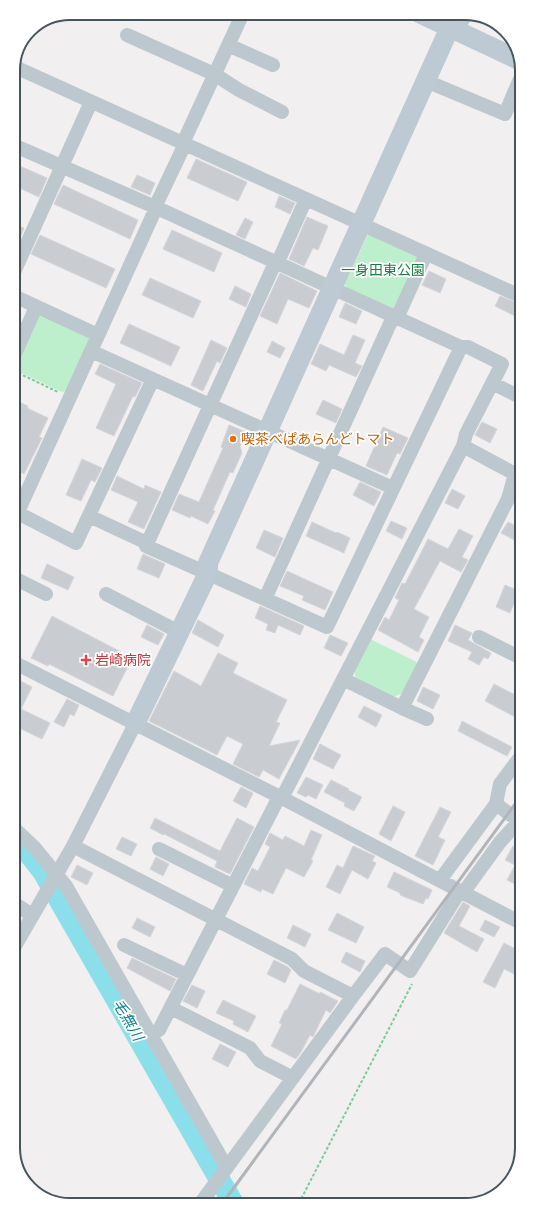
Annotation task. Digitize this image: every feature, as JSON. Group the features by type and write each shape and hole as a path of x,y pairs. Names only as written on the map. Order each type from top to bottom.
{"street":[{"path":"20,506 184,144 214,74 228,46 236,20"},
{"path":"444,20 458,24 513,56"},
{"path":"20,938 73,846 135,724 208,573 208,563 426,81 458,24"},
{"path":"127,35 214,74 239,90 282,112"},
{"path":"228,46 273,65"},
{"path":"20,69 515,294"},
{"path":"426,81 505,114 515,90"},
{"path":"20,259 91,102"},
{"path":"20,148 395,318 460,347 468,347 502,364 466,434 463,446 343,679 233,886 160,1030"},
{"path":"147,543 306,199"},
{"path":"265,599 329,459 426,254"},
{"path":"20,299 98,335"},
{"path":"20,343 36,307"},
{"path":"89,516 147,543 146,546 327,627 460,347"},
{"path":"91,351 393,488"},
{"path":"20,515 76,542 153,379"},
{"path":"492,383 515,394"},
{"path":"402,708 508,499 515,474 463,446"},
{"path":"20,581 46,594"},
{"path":"106,594 179,632"},
{"path":"479,637 515,655"},
{"path":"20,666 280,797 515,920"},
{"path":"343,679 427,719"},
{"path":"440,880 496,804 500,784 515,764"},
{"path":"496,804 515,817"},
{"path":"204,1198 385,954 410,971 462,892 500,842 515,826"},
{"path":"20,834 34,847 66,886 227,1168"},
{"path":"73,846 292,960 304,971 353,996"},
{"path":"160,849 233,886"},
{"path":"20,907 32,915"},
{"path":"124,945 187,975"},
{"path":"171,1008 250,1048 260,1061 293,1078"}],"path":[{"path":"20,374 70,397"},
{"path":"302,1198 415,977 410,971"}],"green space":[{"name":"一身田東公園","path":"368,234 418,254 398,309 392,310 348,289 345,284"},
{"path":"40,314 88,336 90,341 67,391 62,392 20,372 20,352"},
{"path":"370,639 419,663 403,693 393,697 356,680 354,669"}],"building":[{"path":"196,159 247,182 238,201 187,178"},
{"path":"20,166 47,178 39,197 20,188"},
{"path":"137,175 155,183 150,195 131,187"},
{"path":"63,185 138,220 130,239 54,204"},
{"path":"279,196 295,203 290,214 275,207"},
{"path":"307,217 328,226 318,250 313,248 304,266 289,259"},
{"path":"245,218 253,222 245,239 236,235"},
{"path":"20,226 24,228 20,238"},
{"path":"172,230 222,253 214,272 163,249"},
{"path":"40,235 115,269 106,288 31,254"},
{"path":"429,271 446,279 440,293 422,285"},
{"path":"280,273 317,291 309,308 288,299 277,324 260,316"},
{"path":"150,278 201,301 193,318 142,295"},
{"path":"235,286 251,294 246,307 229,299"},
{"path":"500,296 515,302 515,316 495,306"},
{"path":"345,303 362,311 356,324 339,317"},
{"path":"129,324 180,347 171,366 120,343"},
{"path":"353,335 365,340 355,363 362,366 356,377 329,365 326,371 311,364 320,344 344,355"},
{"path":"211,340 227,348 220,363 217,361 203,391 191,385"},
{"path":"272,341 285,348 280,358 267,352"},
{"path":"100,364 142,383 135,397 133,396 114,436 96,428 116,384 95,374"},
{"path":"323,400 342,409 336,423 316,414"},
{"path":"20,403 28,406 27,408 48,418 39,437 42,438 24,474 20,472"},
{"path":"482,422 497,429 490,443 475,435"},
{"path":"229,425 246,432 240,446 242,453 233,473 230,472 213,510 215,511 208,524 191,516 190,518 172,510 179,494 199,502 223,448 221,447"},
{"path":"383,427 408,438 400,454 397,453 387,475 366,466"},
{"path":"82,459 102,468 95,482 91,480 81,501 66,495"},
{"path":"117,476 144,489 145,485 161,492 144,529 128,522 138,502 111,490"},
{"path":"360,482 381,492 374,506 353,495"},
{"path":"452,489 465,496 458,509 445,503"},
{"path":"391,521 407,528 402,539 386,531"},
{"path":"312,522 350,538 344,553 306,536"},
{"path":"508,522 515,526 515,540 501,533"},
{"path":"459,529 473,536 462,557 468,560 461,572 440,561 435,570 414,609 429,617 419,637 424,640 418,652 378,630 385,617 389,620 399,600 395,598 402,583 405,584 428,539 448,549"},
{"path":"264,530 283,538 275,557 256,548"},
{"path":"143,554 165,564 159,578 137,569"},
{"path":"47,564 74,577 68,590 41,578"},
{"path":"287,571 333,592 325,610 302,600 304,596 280,586"},
{"path":"505,585 515,589 515,601 510,613 496,607"},
{"path":"260,606 304,626 300,635 278,625 275,633 266,630 268,624 255,618"},
{"path":"52,616 121,652 118,658 129,664 113,696 49,664 48,666 31,658"},
{"path":"198,620 224,635 218,647 192,633"},
{"path":"147,625 164,634 158,645 141,637"},
{"path":"455,625 472,633 468,640 491,653 488,659 484,657 479,665 468,659 472,652 448,641"},
{"path":"330,635 348,643 341,656 324,648"},
{"path":"218,653 238,663 233,673 287,700 276,722 280,723 269,746 300,740 279,779 263,770 259,777 233,764 243,744 227,736 217,755 149,721 174,671 201,686"},
{"path":"20,681 32,687 21,709 50,723 42,739 20,728"},
{"path":"494,684 515,695 515,717 485,701"},
{"path":"423,687 440,695 433,709 417,701"},
{"path":"67,699 79,705 74,716 70,714 64,727 54,722"},
{"path":"364,706 382,715 376,727 358,717"},
{"path":"462,721 512,747 507,756 458,731"},
{"path":"320,744 341,755 333,769 313,759"},
{"path":"306,777 323,785 316,799 308,795 306,797 297,793"},
{"path":"331,780 362,797 354,811 344,806 345,803 324,792"},
{"path":"241,787 253,793 246,808 233,801"},
{"path":"393,806 405,812 391,841 379,834"},
{"path":"440,807 451,812 438,837 445,840 433,865 415,856"},
{"path":"155,818 220,851 237,818 254,827 230,874 215,867 217,861 150,828"},
{"path":"311,830 322,835 311,860 313,861 304,877 286,868 273,894 262,889 261,892 244,884 252,868 258,871 270,847 265,844 270,833 283,840 285,836 304,846"},
{"path":"122,837 137,844 131,856 116,849"},
{"path":"353,846 375,856 372,861 376,863 368,879 352,870 340,894 326,887 337,865 343,868"},
{"path":"513,846 515,847 515,865 505,860"},
{"path":"156,857 169,864 163,876 150,869"},
{"path":"77,865 93,873 87,885 71,877"},
{"path":"515,865 515,884 507,880"},
{"path":"394,872 432,890 428,899 426,898 423,904 400,895 400,893 387,887"},
{"path":"463,902 470,906 459,926 484,939 477,952 444,933"},
{"path":"337,913 364,927 356,943 328,930"},
{"path":"137,918 155,927 150,937 132,928"},
{"path":"485,920 500,927 494,937 480,930"},
{"path":"293,925 311,934 305,947 287,938"},
{"path":"504,943 515,949 515,974 504,969 495,988 483,982"},
{"path":"346,952 365,961 360,972 341,962"},
{"path":"132,958 176,979 170,991 127,968"},
{"path":"274,960 291,970 285,983 267,974"},
{"path":"300,984 338,1001 330,1013 326,1010 313,1037 310,1035 296,1059 271,1046 282,1024 279,1023 285,1010 287,1010"},
{"path":"192,985 205,991 197,1008 183,1001"},
{"path":"223,1000 256,1016 248,1032 233,1024 234,1021 216,1013"},
{"path":"220,1044 236,1052 228,1067 212,1059"}],"waterway":[{"name":"毛無川","path":"20,846 43,872 230,1198"}],"railway":[{"path":"226,1198 515,804"}],"place":[{"name":"喫茶べぱあらんどトマト","path":"233,439"},
{"name":"岩崎病院","path":"86,660"}]}
